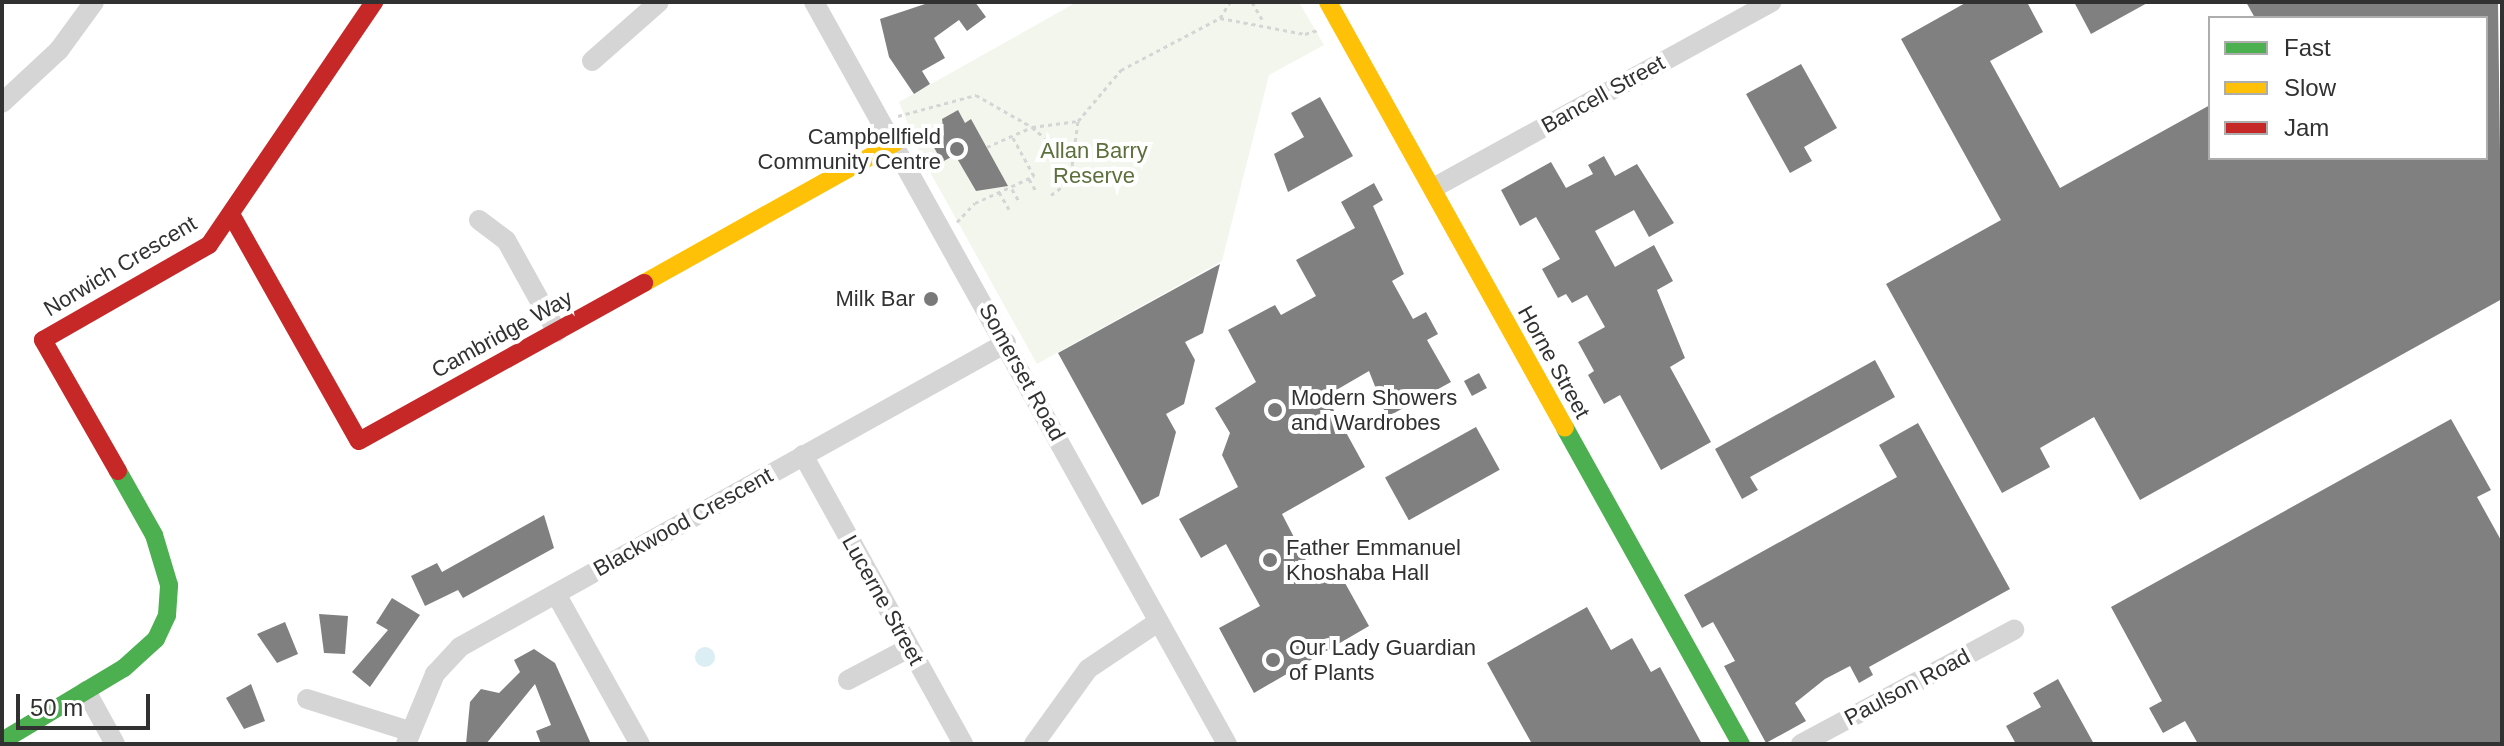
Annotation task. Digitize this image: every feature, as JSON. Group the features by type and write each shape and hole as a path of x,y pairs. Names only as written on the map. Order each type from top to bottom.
{"street":[{"path":"2,103 41,71 94,2"},
{"name":"Norwich Crescent","path":"86,691 156,639 169,585 154,535 43,340 209,245 232,216 374,2"},
{"path":"592,61 659,2"},
{"name":"Horne Street","path":"1328,2 1435,187 1741,744"},
{"name":"Bancell Street","path":"1435,187 1771,2"},
{"name":"Somerset Road","path":"823,5 895,143 1227,744"},
{"name":"Cambridge Way","path":"232,216 359,441 895,143"},
{"path":"479,220 506,240 557,332"},
{"name":"Blackwood Crescent","path":"406,737 435,674 460,647 1006,343"},
{"name":"Lucerne Street","path":"803,455 963,744"},
{"path":"556,594 640,744"},
{"path":"1034,744 1088,669 1158,622"},
{"name":"Paulson Road","path":"1801,744 2014,630"},
{"path":"848,680 909,648"},
{"path":"2,741 86,691 115,744"},
{"path":"307,699 406,737"}],"path":[{"path":"1051,195 1070,181 1078,121 1121,70 1220,18 1230,2"},
{"path":"1252,2 1263,21"},
{"path":"1220,18 1263,21 1305,34 1340,22"},
{"path":"883,121 976,95 1032,127 1074,163"},
{"path":"987,147 1032,127 1078,121"},
{"path":"1012,136 1037,193"},
{"path":"944,230 999,192 1012,189 1029,179"},
{"path":"1012,189 1020,203"},
{"path":"999,192 1009,209"}],"green space":[{"name":"Allan Barry Reserve","path":"1077,2 1299,2 1324,45 1269,75 1222,261 1037,364 921,156 899,102"}],"shaded area":[{"path":"705,647 712,650 715,657 712,664 705,667 698,664 695,657 698,650"}],"building":[{"path":"931,2 975,2 986,17 967,31 959,20 934,38 945,58 922,71 930,84 914,94 889,57 880,19"},
{"path":"1967,2 2027,2 2043,32 1990,61 2060,188 2208,106 2208,160 2488,160 2488,16 2254,16 2246,2 2498,2 2502,299 2140,500 2094,417 2040,448 2050,467 2002,493 1886,284 2001,220 1901,39"},
{"path":"2074,2 2149,2 2091,34"},
{"path":"1801,64 1837,128 1804,147 1812,161 1790,173 1746,94"},
{"path":"1320,97 1353,156 1288,192 1274,154 1304,137 1291,113"},
{"name":"Campbellfield Community Centre","path":"958,110 965,123 971,119 1008,186 976,191 955,155 942,162 931,142 944,135 942,119"},
{"path":"1604,156 1615,176 1637,164 1674,223 1649,237 1634,210 1595,231 1615,267 1654,245 1673,281 1657,290 1685,358 1670,367 1711,442 1661,470 1620,395 1604,404 1588,375 1594,371 1578,342 1605,327 1587,295 1572,303 1566,294 1558,298 1542,269 1560,259 1536,217 1520,226 1501,190 1551,162 1566,188 1593,174 1588,165"},
{"path":"1374,183 1383,200 1373,206 1404,274 1392,281 1413,319 1426,312 1438,334 1427,340 1451,382 1387,417 1369,371 1326,396 1365,467 1282,514 1314,576 1335,565 1369,626 1254,693 1219,628 1260,606 1226,544 1201,558 1179,519 1238,487 1222,455 1230,433 1215,408 1256,382 1228,330 1275,305 1281,315 1316,296 1296,260 1355,228 1341,202"},
{"path":"1220,264 1203,333 1185,342 1195,360 1184,404 1166,414 1176,432 1159,496 1142,505 1058,353"},
{"path":"1875,360 1895,397 1750,477 1758,490 1742,499 1715,449"},
{"path":"1479,373 1487,388 1472,396 1464,381"},
{"path":"2451,419 2491,490 2477,497 2502,542 2502,744 2198,744 2185,721 2163,733 2149,708 2162,701 2111,607"},
{"path":"1918,423 2010,589 1869,667 1873,675 1859,683 1850,666 1825,679 1795,703 1806,721 1766,743 1724,666 1735,661 1713,622 1702,628 1684,595 1897,477 1879,445"},
{"path":"1476,427 1500,470 1409,520 1385,477"},
{"path":"544,515 554,548 463,598 458,590 425,606 411,576 437,563 442,572"},
{"path":"392,598 420,615 370,687 352,672 388,630 376,623"},
{"path":"1587,607 1611,650 1632,638 1651,672 1660,667 1702,744 1532,744 1487,663"},
{"path":"319,614 348,616 345,654 324,653"},
{"path":"285,622 298,654 277,663 257,634"},
{"path":"534,649 555,663 591,744 541,744 536,731 551,725 535,684 486,744 466,744 470,702 481,689 499,693 520,672 514,660"},
{"path":"2058,679 2094,744 2016,744 2006,726 2041,707 2033,693"},
{"path":"251,684 265,721 244,729 226,698"}],"traffic: fast":[{"path":"1565,428 1741,744"},
{"path":"2,741 124,668 156,639 167,615 169,585 154,535 118,471"}],"traffic: slow":[{"path":"1328,2 1565,428"},
{"path":"644,283 895,143"}],"traffic: jam":[{"path":"118,471 43,340 209,245 374,2"},
{"path":"232,216 359,441 644,283"}],"place":[{"name":"Campbellfield Community Centre","path":"957,149"},
{"name":"Milk Bar","path":"931,299"},
{"name":"Modern Showers and Wardrobes","path":"1275,410"},
{"name":"Father Emmanuel Khoshaba Hall","path":"1270,560"},
{"name":"Our Lady Guardian of Plants","path":"1273,660"}]}
